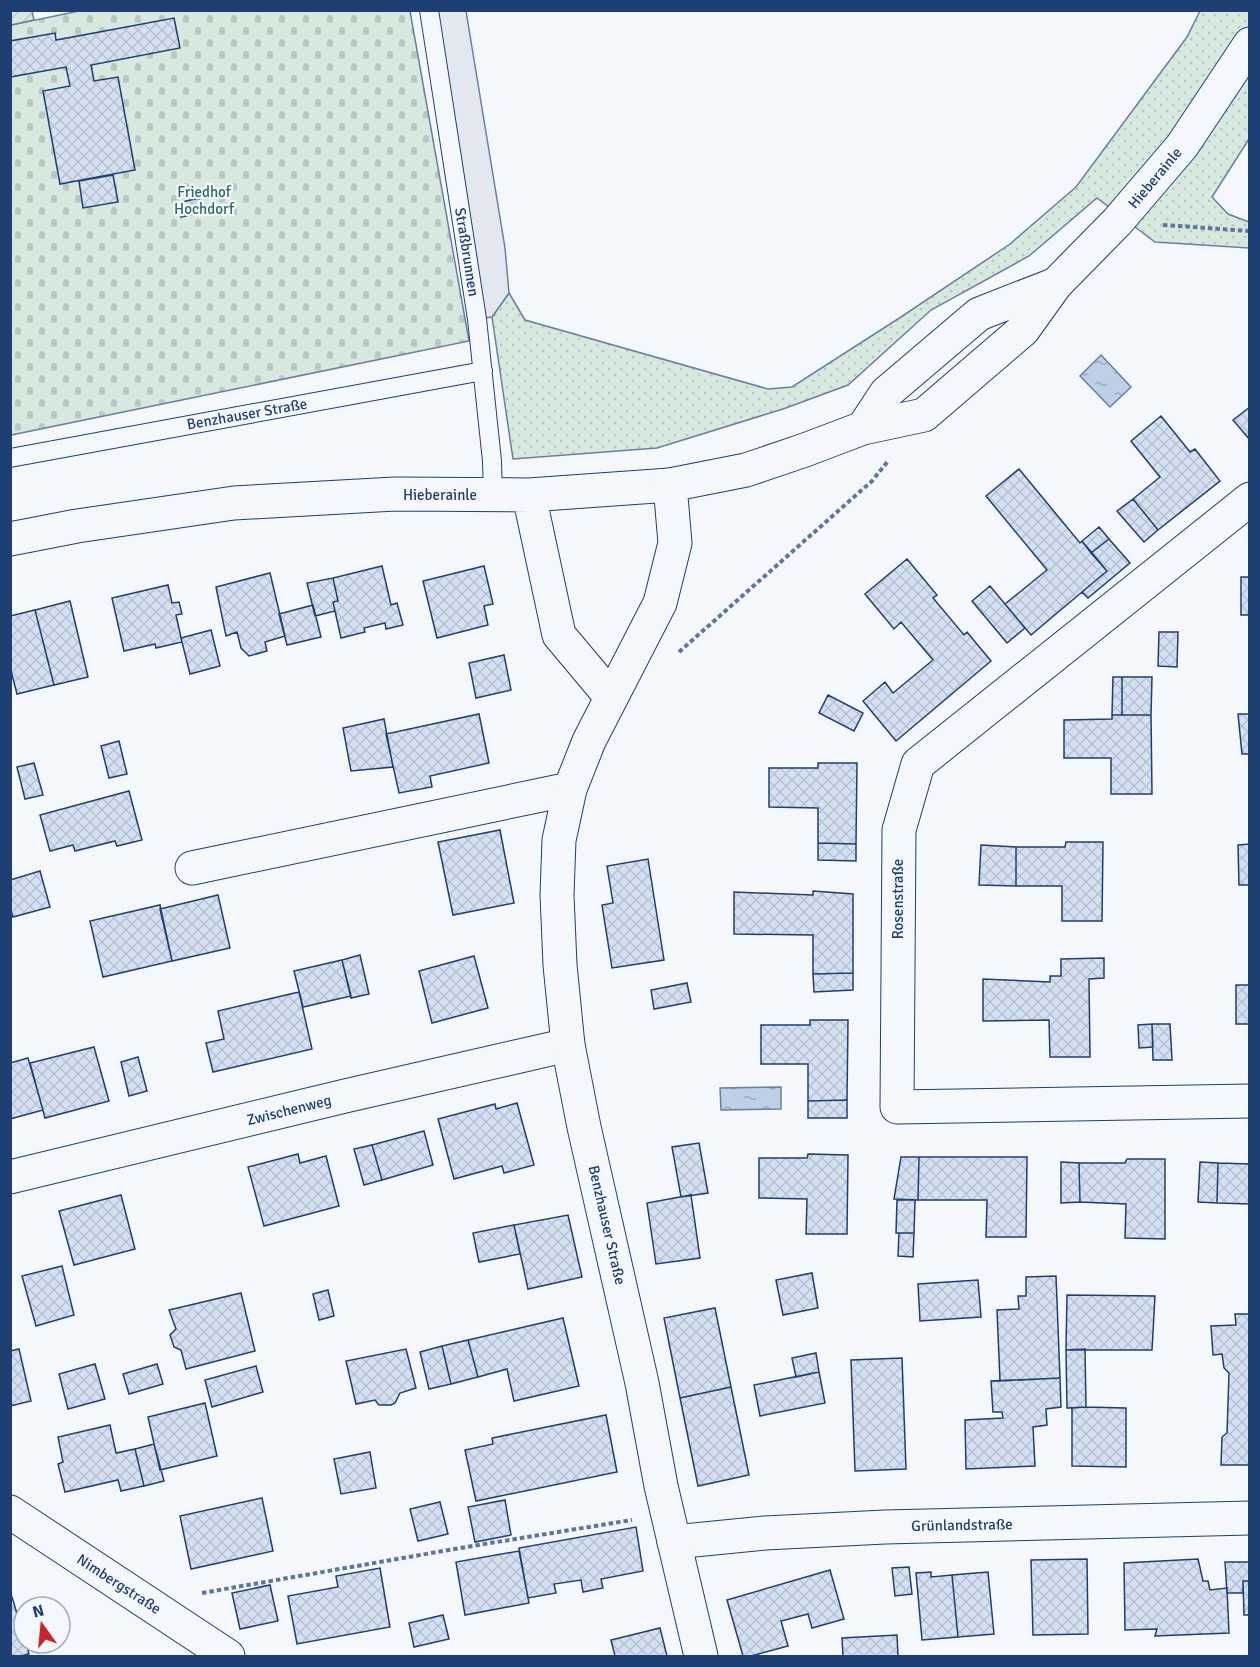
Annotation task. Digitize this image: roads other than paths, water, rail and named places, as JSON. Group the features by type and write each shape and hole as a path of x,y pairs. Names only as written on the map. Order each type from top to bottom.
{"street":[{"name":"Hieberainle","path":"10,539 77,526 234,502 395,494 529,495 670,485 746,470 863,428 924,415 1023,330 1056,284 1117,222 1182,146 1245,52"},
{"name":"Hieberainle","path":"863,428 886,393 979,314 1056,284"},
{"name":"Benzhauser Straße","path":"670,485 675,543 660,603 589,741 570,789 559,840 556,895 568,1045 584,1127 642,1383 671,1528 701,1656"},
{"path":"529,495 559,635 611,697"},
{"name":"Rosenstraße","path":"1250,500 918,764 899,830 897,1107 1250,1101"},
{"path":"192,868 570,789"},
{"name":"Zwischenweg","path":"10,1177 568,1045"},
{"name":"Nimbergstraße","path":"10,1512 228,1656"},
{"name":"Grünlandstraße","path":"671,1528 765,1533 885,1527 1250,1518"}],"lane":[{"name":"Straßbrunnen","path":"429,10 477,319 492,461 493,495"},
{"name":"Benzhauser Straße","path":"10,458 483,371"}],"water":[{"path":"1101,355 1131,387 1110,407 1080,376"},
{"path":"781,1087 781,1109 721,1110 720,1088"}],"park label":[{"name":"Friedhof Hochdorf","path":"204,200"}]}
